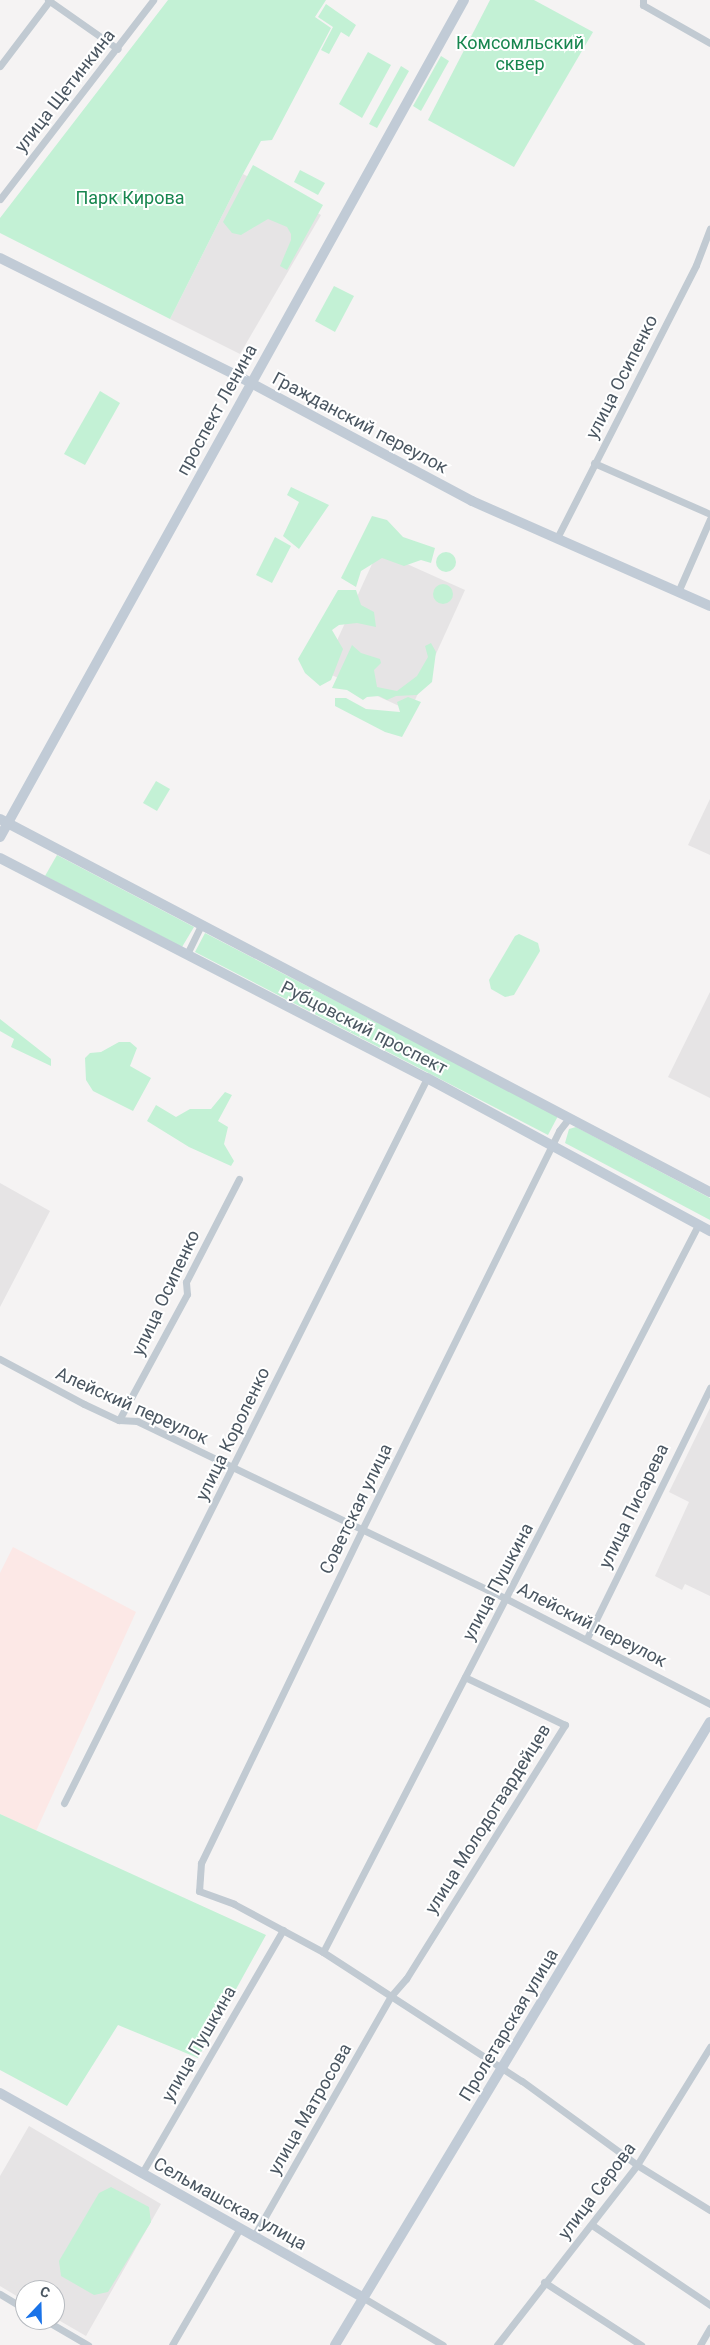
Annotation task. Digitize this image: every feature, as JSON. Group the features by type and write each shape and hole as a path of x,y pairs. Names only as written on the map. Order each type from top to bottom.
{"street":[{"path":"0,66 49,0 118,49"},
{"name":"улица Щетинкина","path":"0,199 118,49 153,0"},
{"name":"проспект Ленина","path":"0,837 4,821 464,0"},
{"path":"643,3 710,44"},
{"name":"улица Осипенко","path":"557,538 594,463 642,375 696,265 710,229"},
{"name":"Гражданский переулок","path":"0,258 251,383 423,476 710,606"},
{"path":"594,463 710,514"},
{"path":"678,592 710,519"},
{"name":"Рубцовский проспект","path":"4,821 710,1192"},
{"name":"Рубцовский проспект","path":"0,858 428,1078 710,1231"},
{"path":"186,954 201,925"},
{"name":"улица Короленко","path":"64,1804 428,1078"},
{"name":"Советская улица","path":"282,1930 234,1904 199,1891 201,1863 362,1530 552,1145 569,1118"},
{"name":"улица Осипенко","path":"119,1420 187,1294 186,1282 239,1179"},
{"name":"улица Пушкина","path":"323,1952 465,1677 508,1598 698,1225"},
{"name":"Алейский переулок","path":"0,1359 119,1420 137,1421 233,1469 508,1598 710,1704"},
{"name":"улица Писарева","path":"587,1638 710,1388"},
{"name":"улица Молодогвардейцев","path":"391,1996 406,1979 565,1725 465,1677"},
{"name":"Пролетарская улица","path":"335,2345 362,2297 710,1722"},
{"path":"282,1930 323,1952 502,2068 637,2165 710,2210"},
{"name":"улица Пушкина","path":"142,2174 282,1930"},
{"name":"улица Матросова","path":"254,2236 391,1996"},
{"name":"улица Серова","path":"496,2345 544,2282 592,2225 637,2165 710,2047"},
{"name":"Сельмашская улица","path":"0,2093 362,2297 443,2345"},
{"path":"592,2225 710,2305"},
{"path":"172,2345 240,2228"},
{"path":"544,2282 641,2345"},
{"path":"0,2294 15,2303"},
{"path":"700,2345 710,2328"},
{"path":"62,2330 88,2345"}],"shaded area":[{"path":"243,174 321,215 240,354 170,319"},
{"path":"378,551 465,590 410,711 323,671"},
{"path":"710,799 710,855 688,845"},
{"path":"710,992 710,1098 668,1077"},
{"path":"0,1183 50,1211 0,1307"},
{"path":"710,1408 710,1596 685,1584 682,1590 655,1576 689,1502 669,1492"},
{"path":"13,1547 136,1612 36,1831 0,1814 0,1573"},
{"path":"29,2126 161,2204 86,2336 65,2324 65,2280 15,2280 15,2295 0,2286 0,2176"}],"green space":[{"name":"Парк Кирова","path":"168,0 326,0 315,17 331,28 272,140 261,141 170,319 0,233 0,218"},
{"name":"Комсомльский сквер","path":"490,0 534,0 593,32 514,167 428,120"},
{"path":"326,4 356,25 349,37 341,32 329,54 321,50 333,27 318,17"},
{"path":"368,52 391,65 362,118 339,104"},
{"path":"441,56 449,61 421,111 413,106"},
{"path":"401,66 409,71 377,128 369,124"},
{"path":"253,165 323,205 287,270 280,266 291,240 291,234 287,227 268,219 241,235 232,233 223,222"},
{"path":"300,170 325,183 318,195 294,182"},
{"path":"334,286 354,296 335,332 315,321"},
{"path":"100,391 120,403 85,465 64,454"},
{"path":"291,487 329,505 299,549 283,536 299,502 287,495"},
{"path":"372,516 387,520 403,537 435,548 431,563 421,560 404,566 382,558 361,571 356,587 341,578"},
{"path":"275,537 291,546 272,583 256,575"},
{"path":"446,552 453,555 456,562 453,569 446,572 439,569 436,562 439,555"},
{"path":"439,584 447,584 453,590 453,598 447,604 439,604 433,598 433,590"},
{"path":"338,590 356,590 361,605 374,612 376,627 357,623 339,625 332,630 343,649 331,680 320,686 305,673 298,659"},
{"path":"431,643 436,652 432,682 417,695 396,696 387,700 379,696 367,697 363,700 347,690 332,688 352,645 361,653 380,659 381,663 374,670 377,687 397,691 417,676 428,657 425,646"},
{"path":"408,697 421,702 402,737 385,732 335,706 335,698 346,698 366,709 400,712 397,702"},
{"path":"156,781 170,789 157,811 143,803"},
{"path":"57,855 194,927 182,947 45,876"},
{"path":"205,933 558,1116 548,1135 195,952"},
{"path":"519,934 538,943 540,951 514,995 505,997 491,989 489,980 515,936"},
{"path":"0,1019 51,1059 51,1066 11,1047 14,1039 0,1031"},
{"path":"119,1042 130,1042 137,1048 130,1066 151,1078 133,1111 93,1091 86,1080 85,1058 90,1053 101,1052"},
{"path":"225,1092 232,1095 218,1121 228,1127 224,1144 234,1161 231,1166 189,1147 147,1121 156,1105 176,1117 190,1109 211,1109"},
{"path":"576,1127 710,1198 710,1220 565,1143 569,1129"},
{"path":"0,1814 266,1935 198,2058 118,2025 67,2106 0,2070"},
{"path":"111,2187 149,2207 151,2222 108,2292 94,2295 61,2276 59,2261 99,2193"}]}
